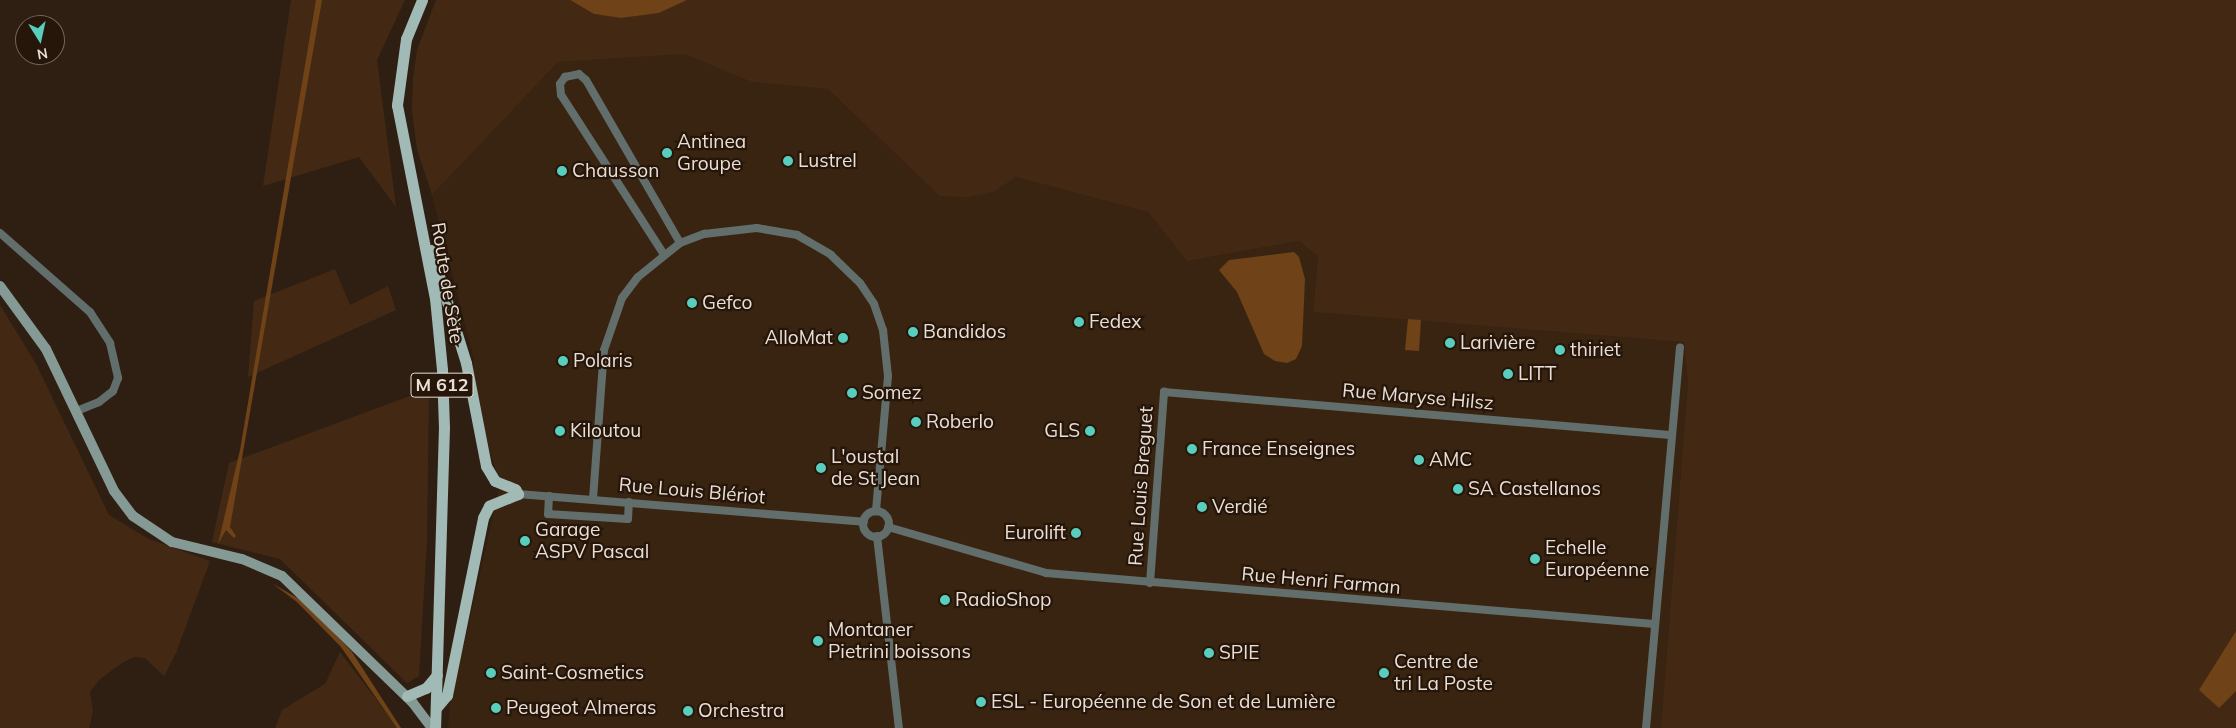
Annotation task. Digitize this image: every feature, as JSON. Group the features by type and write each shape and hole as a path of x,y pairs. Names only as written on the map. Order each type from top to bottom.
{"main road":[{"name":"Route de Sète","path":"422,0 406,39 398,105 435,298 444,418 436,708 433,728"},
{"name":"M 612","path":"426,246 434,252 466,363 486,466 495,481 515,489 518,494 489,506 483,518 447,695 436,708"},
{"path":"407,696 426,688 437,675"}],"street":[{"path":"663,253 561,95 560,84 565,77 579,74 591,87 680,243"},
{"path":"593,498 604,350 622,298 638,277 663,253 680,243 730,229 779,230 797,235 831,255 860,283 874,304 888,353 886,415 876,511"},
{"path":"0,233 90,312 110,343 118,378 113,391 99,402 77,411"},
{"path":"0,286 46,349 114,491 133,516 172,542 262,565 282,576 407,696 433,728"},
{"path":"1646,728 1670,435 1676,409 1680,348"},
{"name":"Rue Maryse Hilsz","path":"1164,392 1670,435"},
{"name":"Rue Louis Breguet","path":"1150,583 1164,392"},
{"name":"Rue Louis Blériot","path":"518,494 593,498 864,522"},
{"path":"549,496 548,514 628,519 629,502"},
{"path":"876,511 886,516 888,527 876,536 866,532 864,522 869,513 876,511"},
{"name":"Rue Henri Farman","path":"888,527 1046,573 1654,624"},
{"path":"876,536 899,728"}],"shaded area":[{"path":"291,0 405,0 377,60 396,207 359,157 263,186"},
{"path":"316,0 322,0 230,527 236,536 234,538 226,530 218,544 240,450"},
{"path":"436,0 570,0 594,14 621,18 659,13 687,0 2236,0 2236,728 1661,728 1688,382 1684,342 1313,312 1318,256 1299,241 1187,261 1148,212 1016,177 994,192 968,197 940,196 828,89 752,82 684,54 558,62 432,195 417,149 412,112 413,79 417,50"},
{"path":"570,0 687,0 659,13 621,18 594,14"},
{"path":"684,54 752,82 828,89 941,196 994,192 1016,177 1148,212 1187,261 1299,241 1318,256 1313,312 1684,342 1688,382 1661,728 448,728 450,706 500,485 471,387 474,360 432,195 558,62"},
{"path":"1294,252 1299,257 1305,279 1302,346 1296,359 1287,363 1275,361 1264,354 1237,292 1219,270 1229,260"},
{"path":"335,269 350,305 388,286 396,310 248,377 254,301"},
{"path":"0,305 36,364 109,515 149,539 210,561 176,653 164,676 145,658 134,657 122,663 99,680 90,692 93,711 89,728 0,728"},
{"path":"1408,319 1421,320 1419,351 1405,350"},
{"path":"429,389 427,540 419,676 407,683 280,559 212,542 229,463"},
{"path":"273,584 303,601 352,652 401,728 397,728 341,647 297,602"},
{"path":"2236,631 2236,691 2219,708 2199,690"},
{"path":"340,652 398,728 275,728 282,710 325,684"}],"place":[{"name":"Antinea Groupe","path":"667,153"},
{"name":"Lustrel","path":"788,161"},
{"name":"Chausson","path":"562,171"},
{"name":"Gefco","path":"692,303"},
{"name":"Fedex","path":"1079,322"},
{"name":"Bandidos","path":"913,332"},
{"name":"AlloMat","path":"843,338"},
{"name":"Larivière","path":"1450,343"},
{"name":"thiriet","path":"1560,350"},
{"name":"Polaris","path":"563,361"},
{"name":"LITT","path":"1508,374"},
{"name":"Somez","path":"852,393"},
{"name":"Roberlo","path":"916,422"},
{"name":"Kiloutou","path":"560,431"},
{"name":"GLS","path":"1090,431"},
{"name":"France Enseignes","path":"1192,449"},
{"name":"AMC","path":"1419,460"},
{"name":"L'oustal de St Jean","path":"821,468"},
{"name":"SA Castellanos","path":"1458,489"},
{"name":"Verdié","path":"1202,507"},
{"name":"Eurolift","path":"1076,533"},
{"name":"Garage ASPV Pascal","path":"525,541"},
{"name":"Echelle Européenne","path":"1535,559"},
{"name":"RadioShop","path":"945,600"},
{"name":"Montaner Pietrini boissons","path":"818,641"},
{"name":"SPIE","path":"1209,653"},
{"name":"Saint-Cosmetics","path":"491,673"},
{"name":"Centre de tri La Poste","path":"1384,673"},
{"name":"ESL - Européenne de Son et de Lumière","path":"981,702"},
{"name":"Peugeot Almeras","path":"496,708"},
{"name":"Orchestra","path":"688,711"}]}
